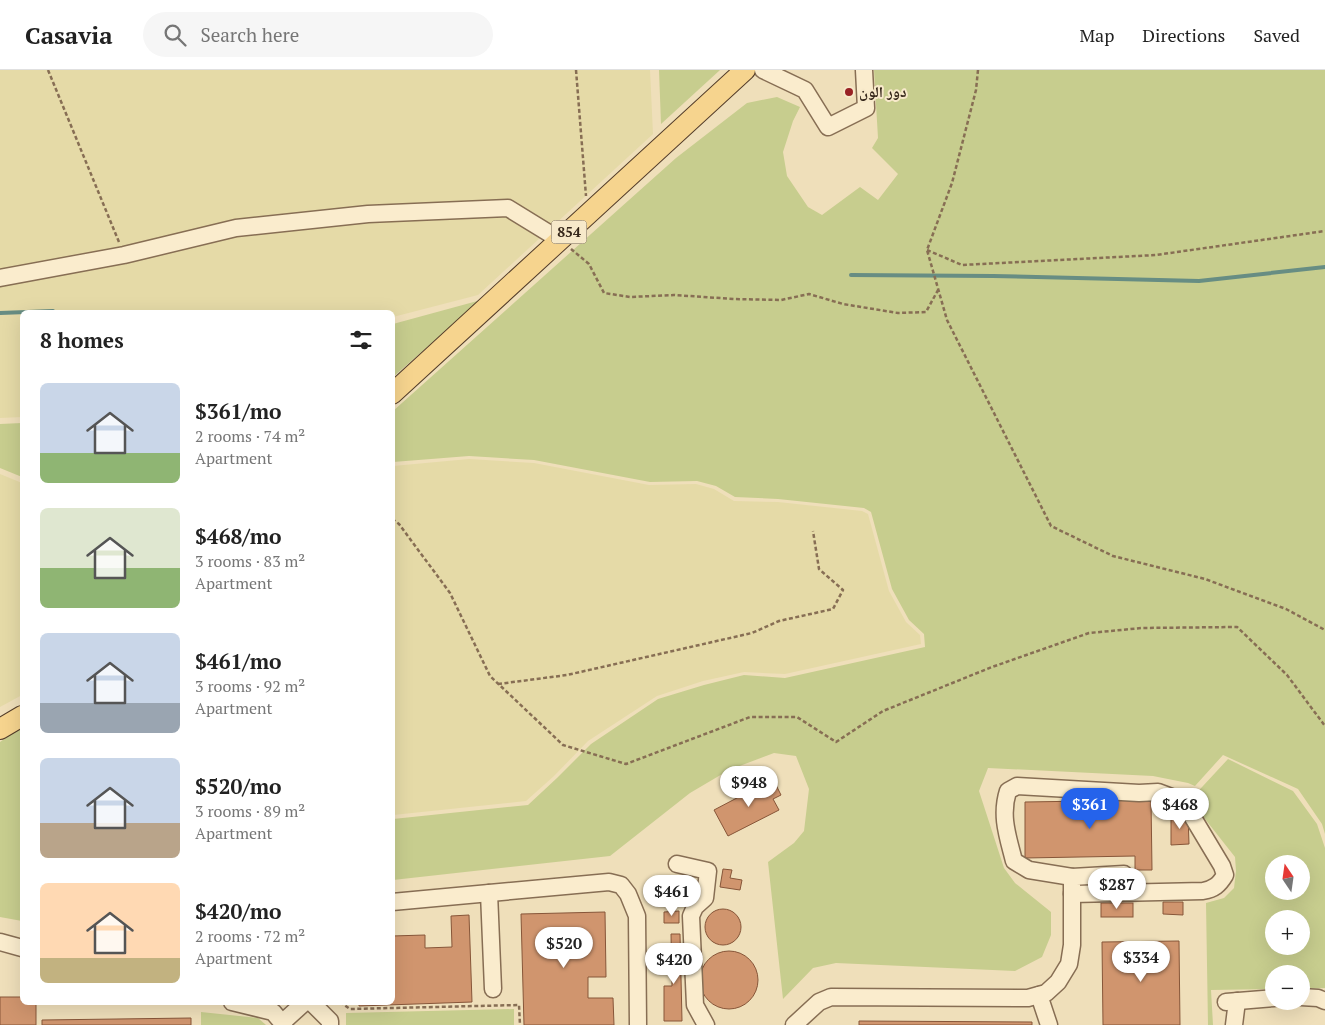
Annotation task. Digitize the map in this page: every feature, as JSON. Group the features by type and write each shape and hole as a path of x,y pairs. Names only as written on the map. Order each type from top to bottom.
{"main road":[{"name":"854","path":"395,391 745,70"},
{"path":"0,729 20,717"}],"street":[{"path":"763,70 805,90 828,127 866,108 864,70"},
{"path":"0,278 124,255 236,228 368,214 508,208 560,240"},
{"path":"1072,894 1203,892 1220,884 1225,875 1222,866 1186,806 1174,798 1158,792 1139,793 1017,786 1008,791 1004,804 1004,813 1014,861 1029,870 1072,877 1124,874"},
{"path":"677,864 708,871 705,898 696,907 691,916 695,1005 706,1025"},
{"path":"799,1024 819,1002 831,997 1028,998 1046,993 1058,982 1069,964 1072,945 1072,877"},
{"path":"395,902 609,882 621,885 628,894 637,916 638,1025"},
{"path":"489,893 493,989"},
{"path":"0,942 20,947"},
{"path":"1039,995 1048,1025"},
{"path":"1310,998 1325,1001"},
{"path":"1234,1025 1232,1001 1265,999"},
{"path":"244,1005 273,1012 284,1023 302,1005"},
{"path":"314,1005 330,1021 330,1025"}],"path":[{"path":"48,70 124,255"},
{"path":"576,70 587,215"},
{"path":"978,70 976,90 952,184 927,250 947,320 1052,526 1113,556 1205,579 1286,610 1325,630"},
{"path":"927,250 962,265 1156,255 1325,231"},
{"path":"560,240 589,264 604,292 630,297 674,295 780,300 809,294 842,304 898,313 926,312 938,290"},
{"path":"395,521 450,593 490,676 563,744 626,764 750,716 797,717 836,742 883,711 992,667 1089,633 1142,628 1238,627 1287,675 1325,726"},
{"path":"498,684 567,675 752,633 779,621 833,609 843,590 819,569 813,531"},
{"path":"344,1005 350,1009 520,1005 520,1025"}],"shaded area":[{"path":"0,70 650,70 653,134 478,295 395,316 395,310 20,310 20,417 0,418"},
{"path":"469,459 534,463 649,485 696,484 714,489 734,501 778,502 862,511 868,514 889,591 906,622 920,635 921,644 785,674 744,672 703,681 657,696 588,741 554,776 526,801 395,815 395,466"},
{"path":"0,474 20,482 20,696 0,707"}],"green space":[{"path":"659,70 720,70 661,124"},
{"path":"874,70 1325,70 1325,834 1322,824 1298,789 1223,755 1195,786 1153,776 988,768 979,791 1004,868 1015,883 1051,912 1051,935 1042,957 1015,971 836,963 813,968 783,999 768,862 794,843 804,831 809,789 796,756 774,753 729,770 690,793 610,856 395,880 395,819 528,805 591,744 658,699 744,675 785,678 925,647 924,634 909,620 892,589 871,512 864,508 778,499 735,497 716,486 697,481 650,482 534,460 469,456 395,462 395,409 676,158 747,103 777,97 800,107 793,121 783,152 787,176 808,207 822,215 860,187 878,200 898,174 872,148 878,138"},
{"path":"481,300 395,375 395,323"},
{"path":"20,423 20,476 0,468 0,424"},
{"path":"20,728 20,921 0,917 0,742"},
{"path":"1228,759 1293,791 1317,824 1325,848 1325,988 1310,989 1310,965 1265,965 1265,989 1211,990 1213,1025 1208,1025 1206,903 1224,898 1234,888 1235,857 1190,800"},
{"path":"514,1009 514,1025 346,1025 346,1013"},
{"path":"201,1012 258,1018 266,1025 201,1025"}],"building":[{"path":"773,779 781,795 773,799 779,810 728,836 714,810"},
{"path":"1151,800 1152,870 1135,870 1135,856 1025,858 1025,802"},
{"path":"1171,815 1188,815 1189,844 1171,845"},
{"path":"723,869 732,870 730,878 742,880 740,890 720,887"},
{"path":"1163,902 1183,902 1183,915 1163,914"},
{"path":"1101,903 1133,903 1133,917 1101,917"},
{"path":"723,909 735,915 741,927 735,939 723,945 711,939 705,927 711,915"},
{"path":"679,911 679,923 664,923 664,912"},
{"path":"605,912 606,977 588,977 588,998 613,998 614,1025 524,1025 521,914"},
{"path":"469,915 472,1002 395,1005 395,936 425,935 425,948 452,947 451,916"},
{"path":"671,934 680,934 682,1021 664,1021 664,986 672,986"},
{"path":"1179,941 1180,1025 1103,1025 1102,942"},
{"path":"729,951 745,956 753,964 758,980 753,996 745,1004 729,1009 713,1004 705,996 700,980 705,964 713,956"},
{"path":"0,997 20,997 20,1005 36,1005 36,1025 0,1025"},
{"path":"191,1018 191,1025 42,1025 42,1020"},
{"path":"859,1021 1032,1022 1032,1025 859,1025"}],"waterway":[{"path":"851,275 1199,281 1325,267"},
{"path":"0,313 20,312"}],"place":[{"name":"دور الون","path":"849,92"}]}
